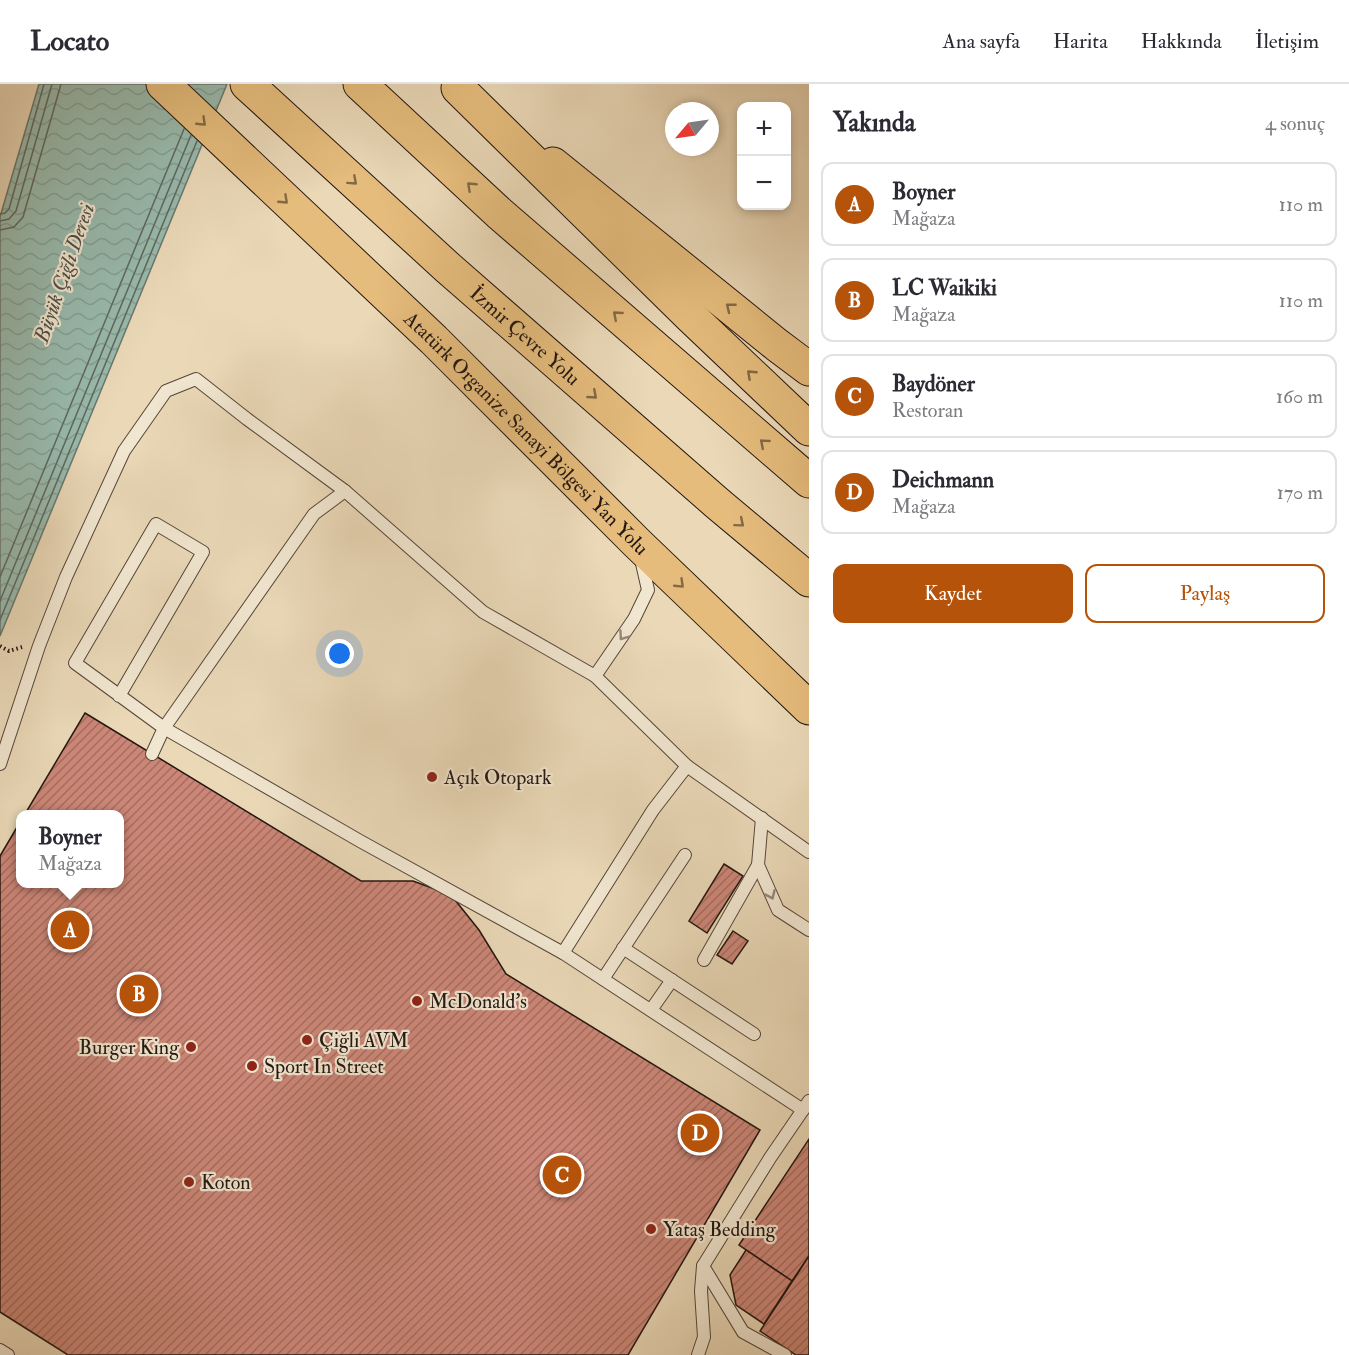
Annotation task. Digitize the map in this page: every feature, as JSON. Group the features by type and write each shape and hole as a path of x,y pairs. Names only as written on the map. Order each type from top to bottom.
{"main road":[{"name":"Atatürk Organize Sanayi Bölgesi Yan Yolu","path":"163,84 434,340 637,543 809,708"},
{"path":"360,84 499,213 809,481"},
{"path":"456,86 809,369"},
{"path":"456,86 690,316 809,429"},
{"name":"İzmir Çevre Yolu","path":"255,92 456,275 717,503 809,580"}],"lane":[{"path":"0,764 39,646 66,576 124,451 166,391 196,379 345,490 483,612 595,676 687,766 809,852"},
{"path":"152,754 164,728 314,514 345,490"},
{"path":"119,696 203,552 156,524 75,663 119,696 164,728 360,841 563,953 806,1105 703,1266 701,1291 704,1336 698,1355"},
{"path":"595,676 634,619 648,590 637,543"},
{"path":"563,953 653,810 687,766"},
{"path":"704,960 758,865 762,818"},
{"path":"603,979 685,855"},
{"path":"758,865 778,910 809,930"},
{"path":"623,948 754,1034"},
{"path":"651,1010 672,980"},
{"path":"703,1266 743,1332 785,1355"},
{"path":"0,1350 8,1355"}],"path":[{"path":"0,646 9,651"}],"water":[{"name":"Büyük Çiğli Deresi","path":"39,84 227,84 0,636 0,217"}],"building":[{"name":"Çiğli AVM","path":"85,713 361,881 413,881 451,895 479,930 506,974 760,1130 628,1355 68,1355 0,1312 0,856 16,829 16,888 124,888 124,810 27,810"},
{"path":"724,864 743,876 707,933 689,921"},
{"path":"733,931 748,941 732,964 717,955"},
{"path":"809,1139 809,1256 792,1281 739,1245"},
{"path":"746,1250 792,1281 764,1324 736,1305 730,1275"},
{"path":"809,1256 809,1355 796,1355 760,1331"}],"place":[{"name":"Açık Otopark","path":"432,777"},
{"name":"Boyner","path":"70,930"},
{"name":"LC Waikiki","path":"139,994"},
{"name":"McDonald's","path":"417,1001"},
{"name":"Çiğli AVM","path":"307,1040"},
{"name":"Burger King","path":"191,1047"},
{"name":"Sport In Street","path":"252,1066"},
{"name":"Deichmann","path":"700,1133"},
{"name":"Baydöner","path":"562,1175"},
{"name":"Koton","path":"189,1182"},
{"name":"Yataş Bedding","path":"651,1229"}]}
